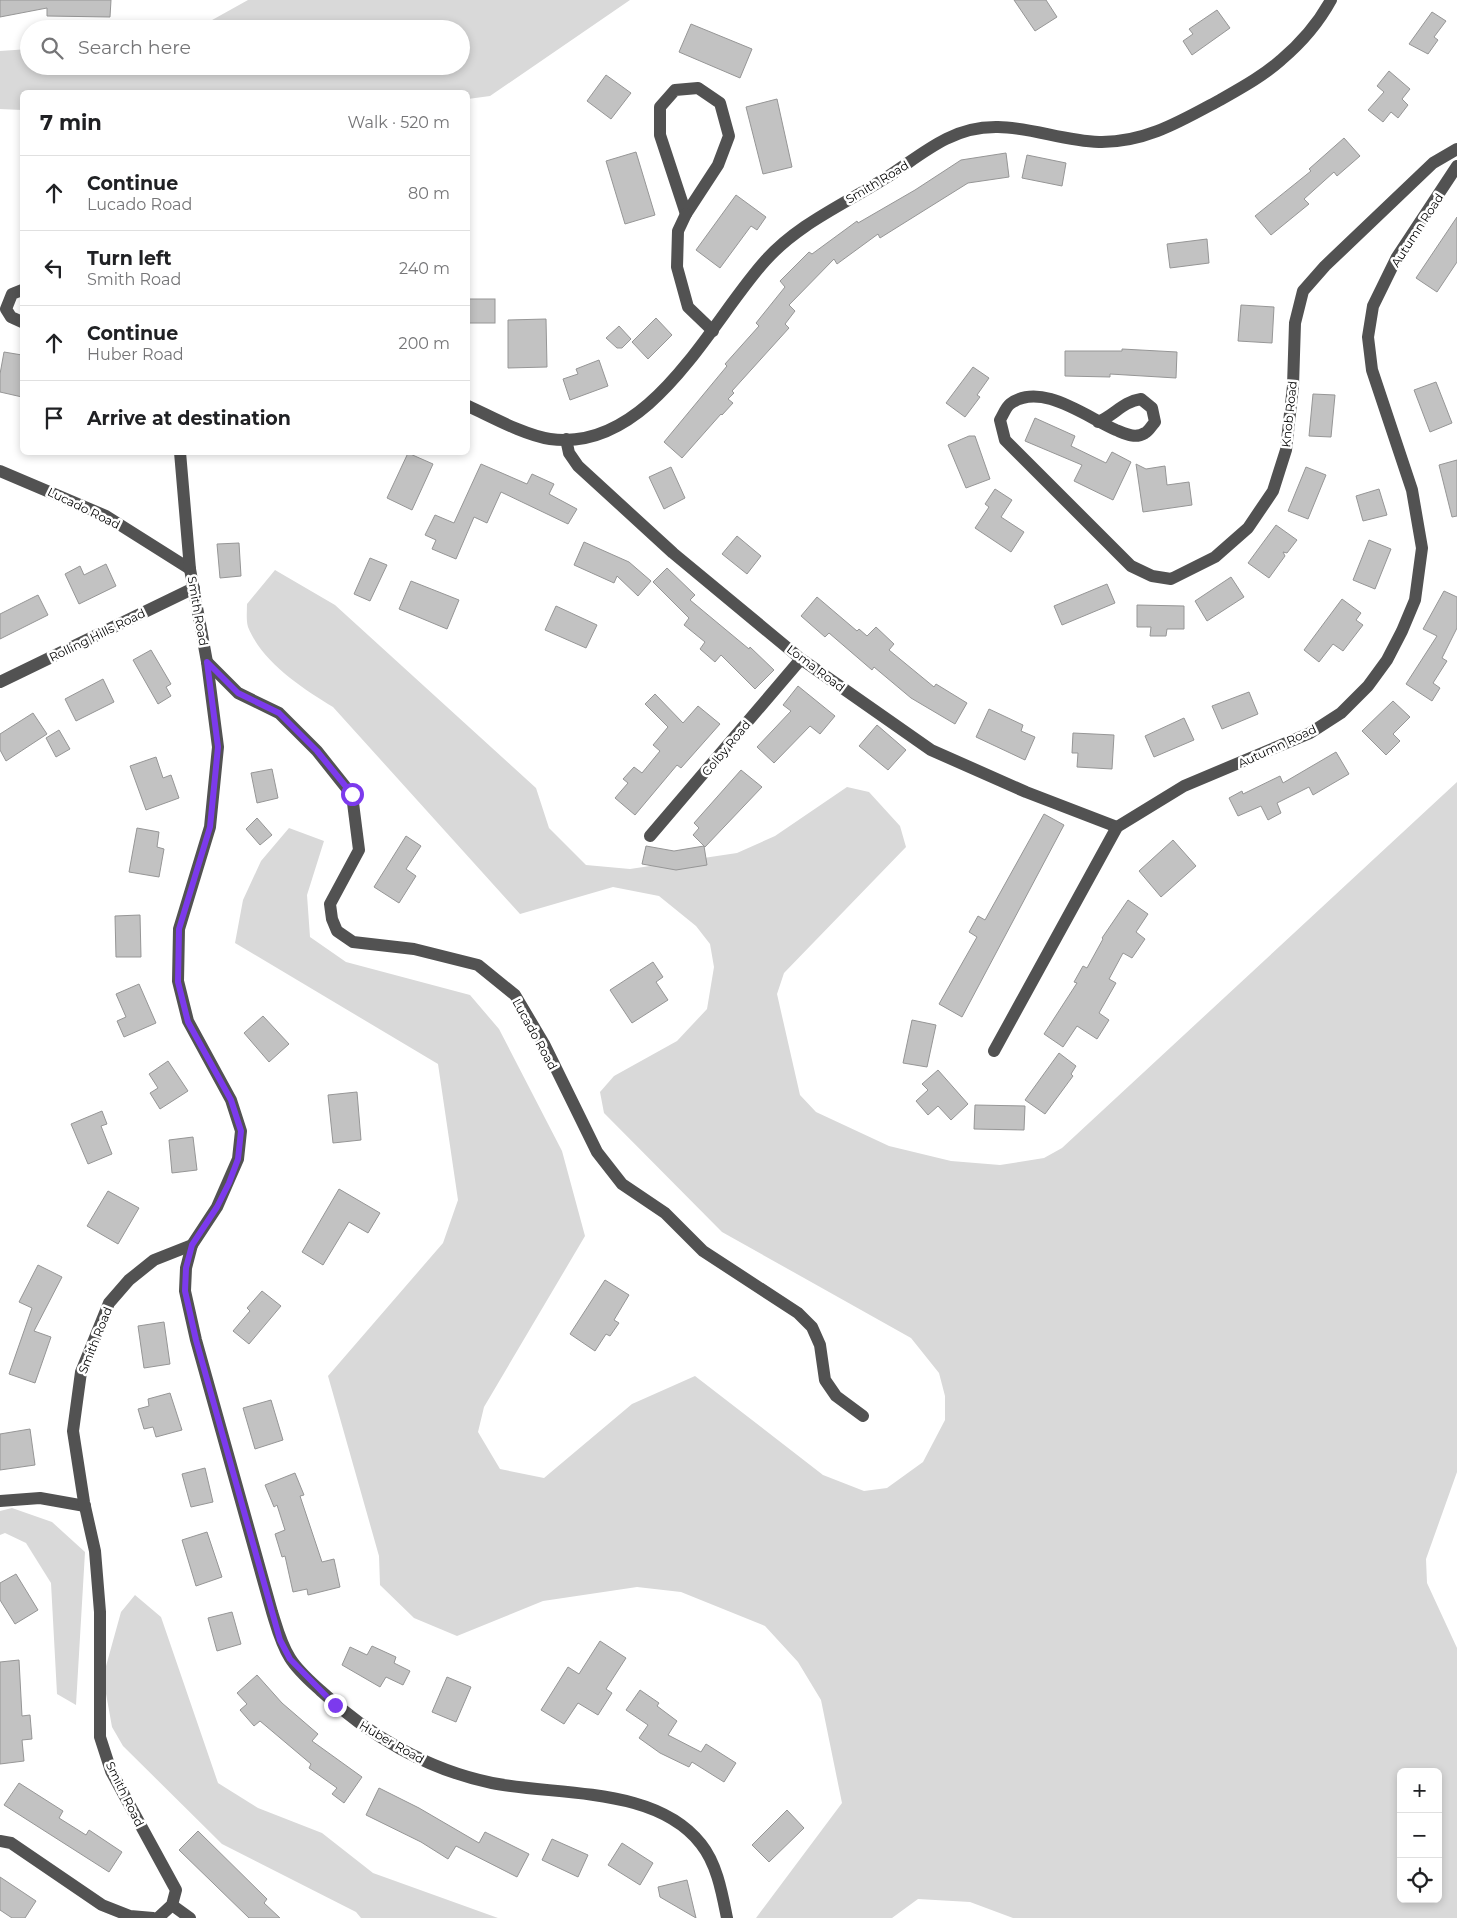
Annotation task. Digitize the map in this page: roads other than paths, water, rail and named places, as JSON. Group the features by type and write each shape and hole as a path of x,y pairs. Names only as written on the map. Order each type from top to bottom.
{"street":[{"name":"Smith Road","path":"470,407 549,438 566,439 597,434 620,424 648,405 713,332 763,262 787,238 819,216 882,180 947,138 975,129 1012,126 1099,142 1134,139 1166,130 1244,86 1281,60 1305,36 1331,0"},
{"path":"686,214 660,135 660,107 675,90 698,88 720,103 729,136 718,165 686,214 678,231 677,267 688,307 713,332"},
{"name":"Knob Road","path":"1098,422 1045,396 1026,396 1009,404 1000,420 1005,440 1131,566 1152,576 1171,579 1215,557 1248,528 1273,491 1286,450 1293,386 1296,323 1303,291 1325,266 1433,163 1457,150"},
{"name":"Autumn Road","path":"994,1051 1117,827 1184,786 1303,737 1341,713 1368,686 1387,660 1415,600 1422,548 1412,490 1372,370 1368,337 1373,306 1398,257 1457,166"},
{"path":"20,291 12,294 6,309 10,317 20,321"},
{"name":"Loma Road","path":"566,439 569,453 578,466 673,553 801,659 931,750 1026,792 1117,827"},
{"name":"Smith Road","path":"172,1905 176,1890 111,1771 100,1737 100,1612 96,1551 84,1506 73,1431 81,1372 109,1304 129,1280 154,1260 192,1245 217,1207 238,1159 241,1131 231,1100 188,1022 178,982 179,929 210,827 218,747 207,662 190,570 180,455"},
{"name":"Lucado Road","path":"0,471 106,516 190,570"},
{"name":"Rolling Hills Road","path":"0,682 194,588"},
{"name":"Colby Road","path":"650,836 801,659"},
{"name":"Lucado Road","path":"207,662 238,693 279,713 317,751 352,794 359,850 330,904 332,919 337,931 353,942 414,949 478,965 515,996 544,1044 597,1152 622,1184 665,1213 703,1252 798,1313 812,1327 820,1345 825,1380 836,1396 863,1416"},
{"name":"Huber Road","path":"192,1245 186,1268 185,1291 196,1340 280,1640 290,1659 335,1705 370,1732 429,1763 491,1783 635,1802 665,1814 700,1842 712,1860 727,1918"},
{"path":"0,1501 40,1498 84,1506"},
{"path":"0,1840 11,1843 102,1905 130,1916 153,1918"},
{"path":"158,1918 172,1905 190,1918"}]}
